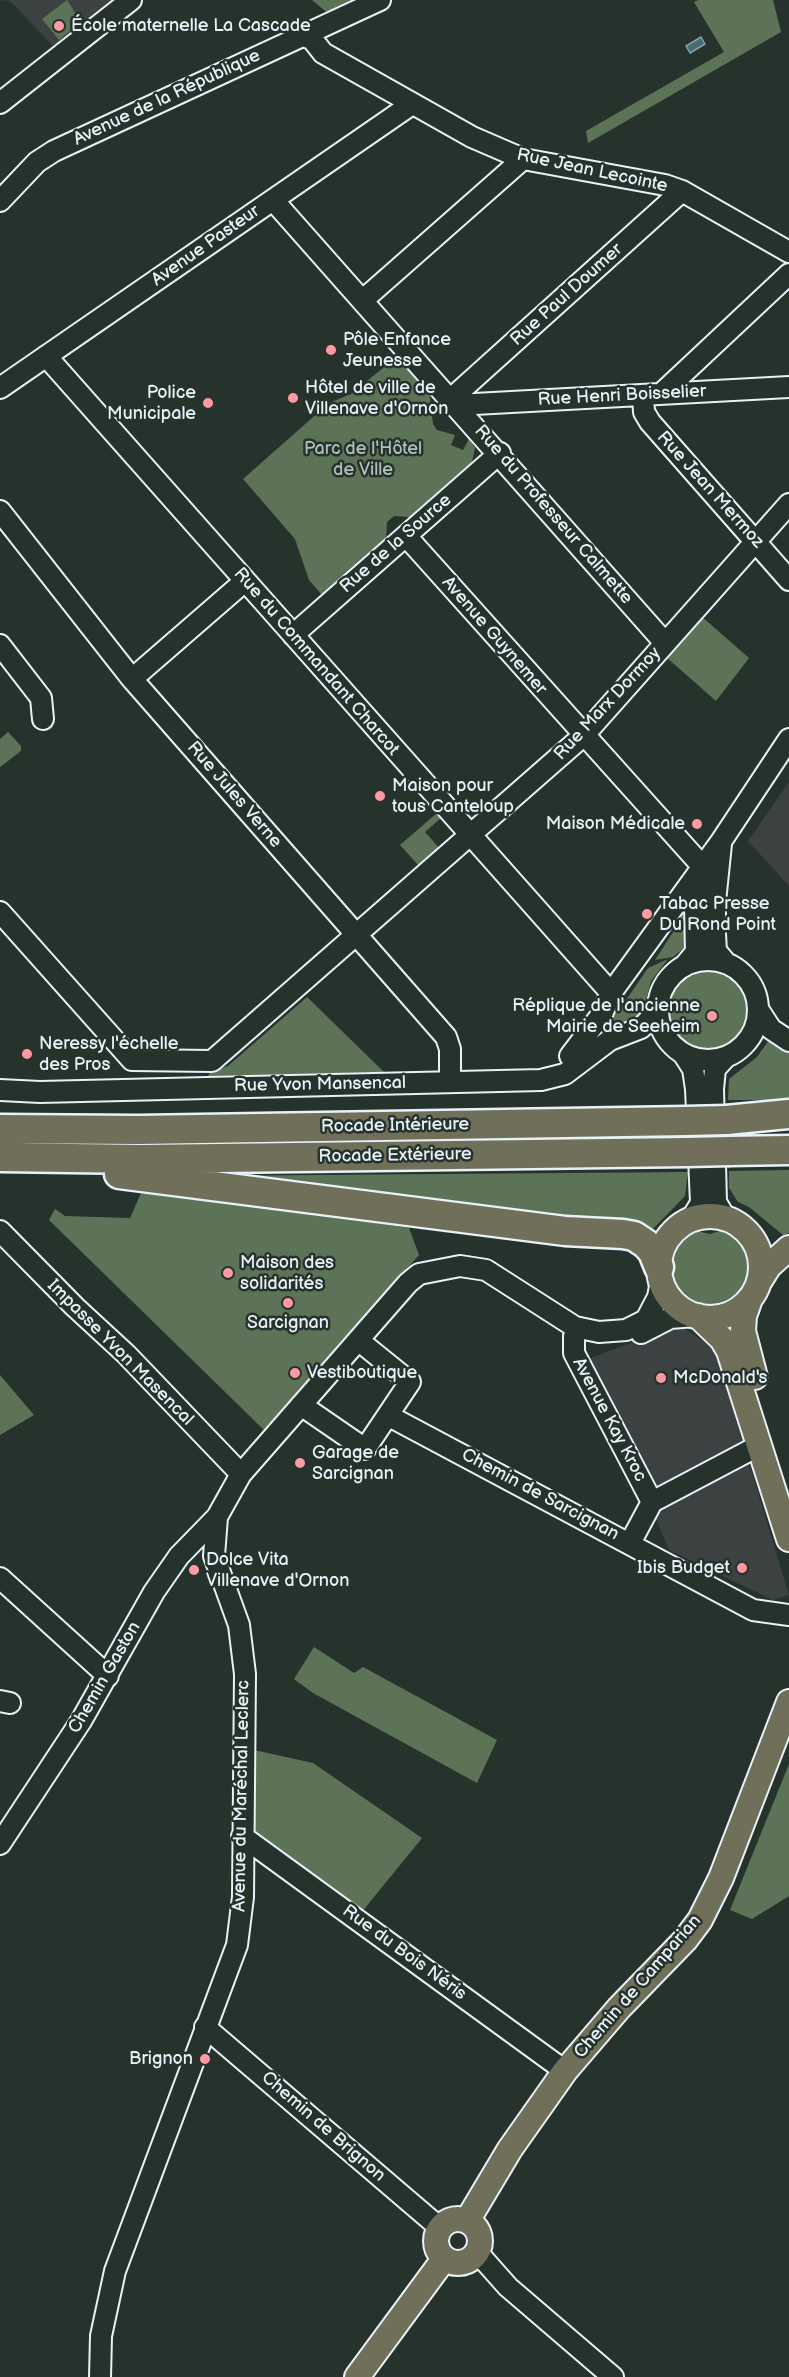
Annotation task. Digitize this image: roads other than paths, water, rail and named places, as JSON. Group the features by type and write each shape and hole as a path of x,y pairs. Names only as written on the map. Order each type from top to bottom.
{"highway":[{"path":"726,1120 789,1114"},
{"name":"Rocade Intérieure","path":"0,1129 139,1130 726,1120 789,1121"},
{"name":"Rocade Extérieure","path":"0,1157 141,1159 789,1150"},
{"path":"0,1169 110,1173 565,1231 623,1234 634,1236 646,1244 653,1252 660,1274"}],"main road":[{"path":"789,1240 762,1239 726,1219 712,1216 685,1222 666,1241 660,1274 668,1297 680,1309 697,1316 722,1339 729,1351 789,1539"},
{"path":"748,1233 757,1248 761,1265 744,1316 746,1348 789,1485"},
{"path":"697,1316 725,1316 739,1309 754,1291 769,1266 789,1248"},
{"name":"Chemin de Camparian","path":"467,2221 510,2149 565,2071 619,2008 685,1940 700,1920 721,1878 789,1702"},
{"path":"452,2220 467,2221 473,2225 480,2238 477,2252 462,2263 444,2259 436,2241 440,2228 452,2220"},
{"path":"357,2377 444,2259"}],"street":[{"path":"0,103 131,0"},
{"name":"Avenue de la République","path":"0,201 38,162 54,151 380,0"},
{"name":"Rue Jean Lecointe","path":"302,36 312,39 323,52 472,137 523,159 665,185 682,191 780,249 789,252"},
{"name":"Avenue Pasteur","path":"0,388 412,104"},
{"path":"363,300 523,159"},
{"name":"Rue Paul Doumer","path":"453,402 682,191"},
{"name":"Rue du Professeur Calmette","path":"273,200 500,453 665,643"},
{"path":"652,395 789,274"},
{"name":"Rue du Commandant Charcot","path":"46,356 470,837 611,993"},
{"name":"Rue Henri Boisselier","path":"453,402 652,395 789,387"},
{"name":"Rue Jean Mermoz","path":"652,395 644,412 650,422 789,580"},
{"name":"Rue de la Source","path":"293,635 500,453"},
{"name":"Rue Marx Dormoy","path":"0,912 132,1060 212,1061 583,736 789,504"},
{"name":"Rue Jules Verne","path":"0,511 132,679 446,1037 450,1048 450,1082"},
{"name":"Avenue Guynemer","path":"406,536 702,867"},
{"path":"132,679 245,581"},
{"path":"0,645 41,698 43,719"},
{"path":"570,1056 602,1014 611,993 722,840 789,738"},
{"path":"722,840 715,902 716,951 726,963 745,976 756,994 758,1009 753,1033 746,1043 726,1057 715,1070 713,1089 716,1202 726,1219"},
{"path":"685,1222 699,1209 701,1203 696,1089 693,1069 665,1037 657,1012 658,998 664,984 696,952 695,905 702,867"},
{"path":"686,964 712,960 726,963"},
{"path":"758,1009 771,1029 789,1041"},
{"name":"Rue Yvon Mansencal","path":"0,1090 40,1092 549,1078 565,1074 619,1037 640,1028 657,1012"},
{"path":"602,1014 619,1037 679,1051 698,1060 726,1057"},
{"name":"Impasse Yvon Masencal","path":"0,1231 75,1307 126,1354 241,1474"},
{"name":"Avenue du Maréchal Leclerc","path":"100,2377 101,2336 115,2271 237,1945 243,1897 243,1646 239,1625 214,1556 217,1517 241,1474 419,1274 447,1267 474,1266 501,1277 575,1327 615,1332 637,1326 646,1320 653,1310 660,1274"},
{"name":"Avenue du Maréchal Leclerc","path":"396,1298 437,1280 473,1278 510,1294 574,1336 598,1341 616,1340 640,1333 670,1317 697,1316"},
{"name":"Avenue Kay Kroc","path":"574,1336 574,1353 652,1502"},
{"path":"301,1405 365,1449 410,1382 358,1340"},
{"name":"Chemin de Sarcignan","path":"389,1416 753,1610 789,1615"},
{"path":"630,1543 652,1502 760,1445"},
{"name":"Chemin Gaston","path":"0,1844 56,1762 108,1676 160,1582 179,1556 217,1517"},
{"path":"0,1578 108,1676"},
{"name":"Rue du Bois Néris","path":"242,1836 565,2071"},
{"name":"Chemin de Brignon","path":"205,2027 440,2228"},
{"path":"477,2252 508,2287 613,2377"}],"water":[{"path":"701,37 705,44 690,53 686,46"}],"place":[{"name":"École maternelle La Cascade","path":"59,26"},
{"name":"Pôle Enfance Jeunesse","path":"331,350"},
{"name":"Hôtel de ville de Villenave d'Ornon","path":"293,398"},
{"name":"Police Municipale","path":"208,403"},
{"name":"Maison pour tous Canteloup","path":"380,796"},
{"name":"Maison Médicale","path":"697,824"},
{"name":"Tabac Presse Du Rond Point","path":"647,914"},
{"name":"Réplique de l'ancienne Mairie de Seeheim","path":"712,1016"},
{"name":"Neressy l'échelle des Pros","path":"27,1054"},
{"name":"Maison des solidarités","path":"228,1273"},
{"name":"Sarcignan","path":"288,1303"},
{"name":"Vestiboutique","path":"295,1373"},
{"name":"McDonald's","path":"661,1378"},
{"name":"Garage de Sarcignan","path":"300,1463"},
{"name":"Ibis Budget","path":"742,1568"},
{"name":"Dolce Vita Villenave d'Ornon","path":"194,1570"},
{"name":"Brignon","path":"205,2059"}],"park label":[{"name":"Parc de l'Hôtel de Ville","path":"363,459"}]}
